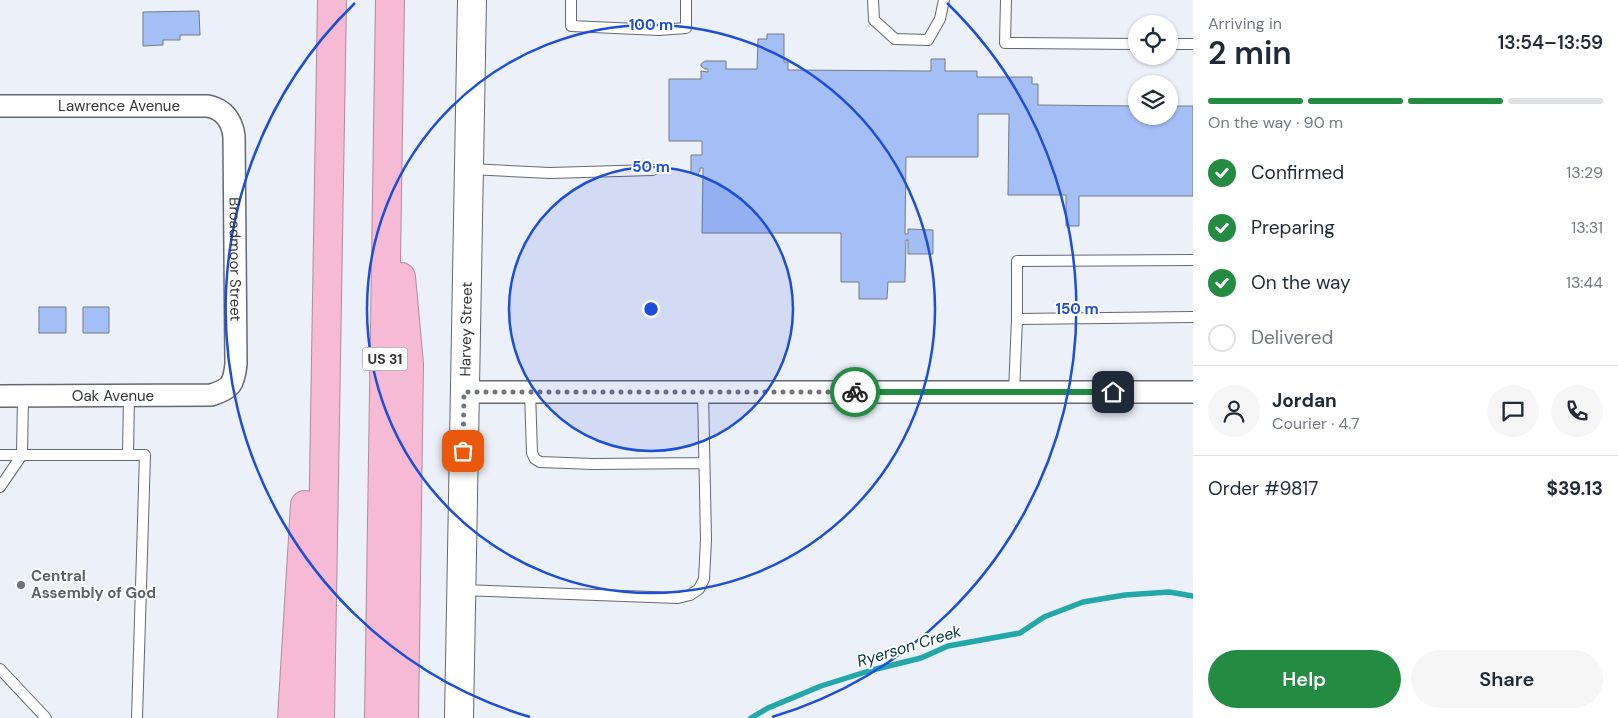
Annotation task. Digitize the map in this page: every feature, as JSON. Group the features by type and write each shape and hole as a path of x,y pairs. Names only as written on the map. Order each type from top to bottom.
{"highway":[{"path":"320,718 332,0"},
{"name":"US 31","path":"379,718 390,0"},
{"path":"292,718 305,514 310,281 329,104"},
{"path":"388,134 409,364 404,718"}],"street":[{"name":"Harvey Street","path":"459,718 472,0"},
{"name":"Lawrence Avenue","path":"0,106 208,106 220,111 231,123"},
{"name":"Broadmoor Street","path":"225,391 234,379 236,364 234,136 231,123"},
{"name":"Oak Avenue","path":"0,396 211,395 225,391"},
{"path":"464,392 1193,392"}],"lane":[{"path":"571,0 571,26 660,30 686,28 686,0"},
{"path":"873,0 874,20 895,39 928,40 940,19 944,0"},
{"path":"1006,0 1006,43 1128,44"},
{"path":"1178,44 1193,44"},
{"path":"469,168 550,173 653,170"},
{"path":"1014,392 1016,261 1193,260"},
{"path":"1016,319 1193,317"},
{"path":"530,392 532,453 535,459 540,462 594,464 704,463"},
{"path":"461,590 678,598 690,595 699,589 704,579 706,540 703,392"},
{"path":"0,487 22,455 23,396"},
{"path":"128,455 129,396"},
{"path":"0,455 145,456 136,718"},
{"path":"0,670 46,718"}],"building":[{"path":"199,11 200,35 180,35 180,40 163,40 163,45 143,46 143,12"},
{"path":"767,34 784,34 784,62 788,62 788,70 931,71 931,59 945,59 945,71 977,71 977,77 1032,77 1032,84 1038,84 1038,105 1128,106 1128,125 1178,125 1178,106 1193,106 1193,196 1079,196 1079,226 1066,226 1066,195 1008,195 1009,114 978,114 978,157 906,157 905,234 908,234 908,229 933,230 933,254 908,254 908,240 906,240 905,282 888,282 887,299 859,299 859,282 841,282 841,233 702,233 703,168 700,168 697,175 692,174 691,155 702,155 702,141 669,141 669,79 701,79 701,71 708,72 708,69 701,66 705,61 726,61 726,69 757,69 758,39 767,39"},
{"path":"39,307 66,307 66,333 39,333"},
{"path":"83,307 109,307 109,333 83,333"}],"waterway":[{"name":"Ryerson Creek","path":"751,718 768,708 821,686 872,670 921,658 948,646 1020,633 1044,617 1083,602 1125,595 1169,592 1193,596"}],"way so far":[{"path":"463,451 464,392 855,392"}],"place":[{"name":"Central Assembly of God","path":"21,585"}],"route":[{"path":"855,392 1113,392"}]}
